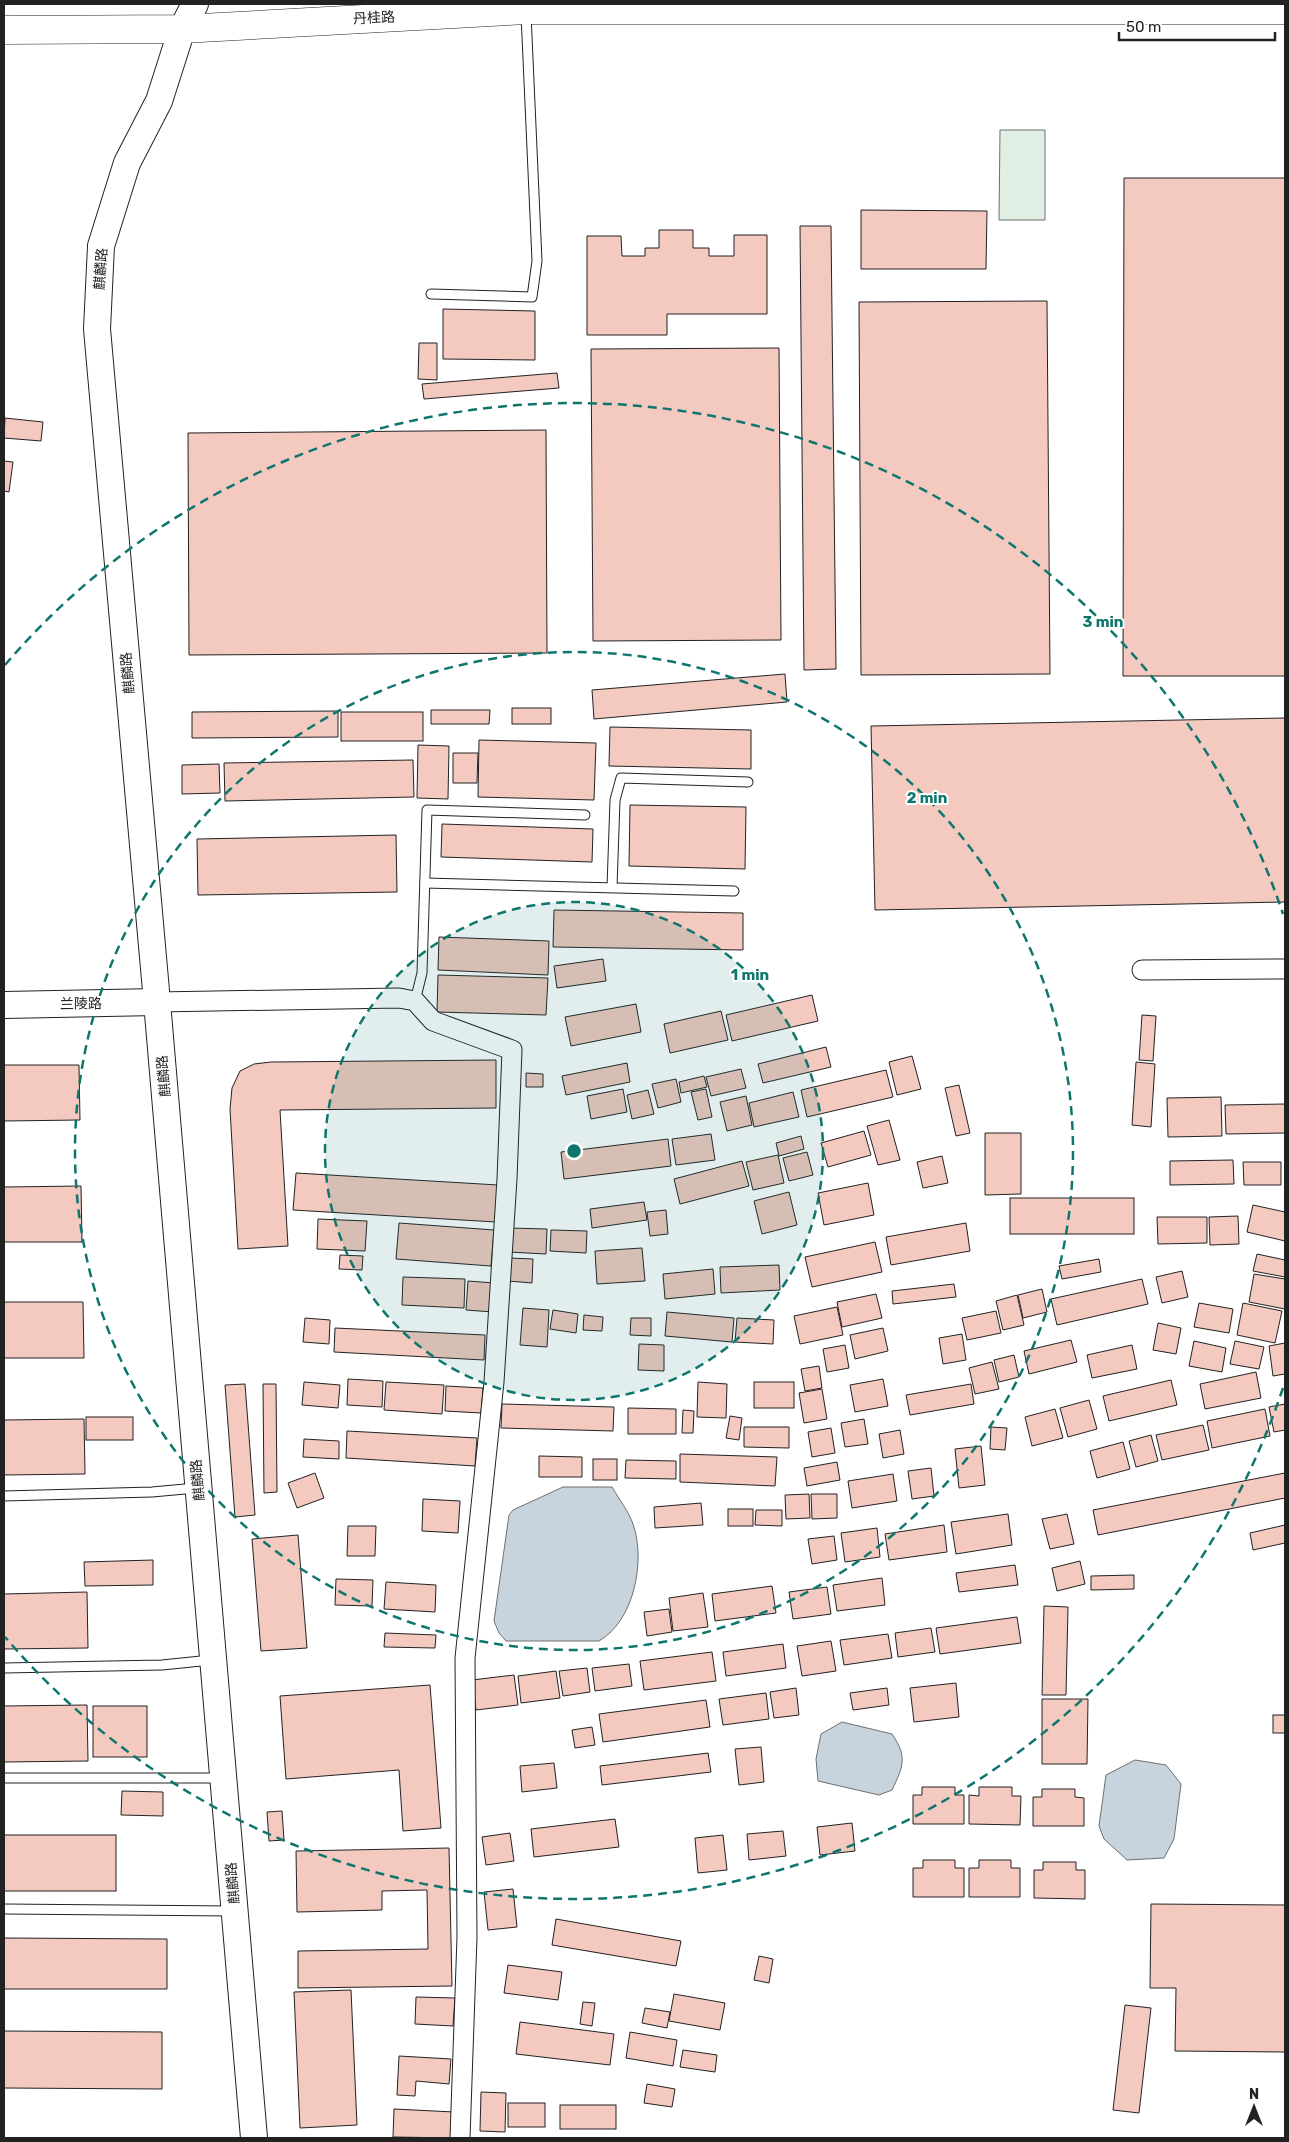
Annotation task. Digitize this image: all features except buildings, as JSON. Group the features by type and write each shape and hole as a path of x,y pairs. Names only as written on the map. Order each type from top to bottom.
{"main road":[{"name":"丹桂路","path":"4,30 182,29 526,10 1285,10"}],"street":[{"name":"麒麟路","path":"195,4 182,29 160,101 127,163 101,246 97,328 157,1002 254,2138"},
{"path":"1142,970 1285,969"},
{"path":"157,1002 400,998 415,1001 433,1021 512,1050 507,1178 494,1382 465,1658 467,1937 460,2138"},
{"name":"兰陵路","path":"4,1005 157,1002"}],"lane":[{"path":"431,294 532,297 537,262 526,10"},
{"path":"612,888 615,800 621,778 748,782"},
{"path":"415,1001 422,972 427,810 585,814"},
{"path":"424,883 734,891"},
{"path":"4,1496 152,1492 199,1488"},
{"path":"4,1668 162,1665 214,1660"},
{"path":"4,1778 224,1778"},
{"path":"4,1909 235,1911"}],"green space":[{"path":"1000,130 1045,130 1045,220 999,220"}],"shaded area":[{"path":"563,1487 612,1487 626,1510 633,1524 637,1539 638,1555 634,1589 629,1605 611,1632 599,1641 506,1641 499,1633 494,1621 509,1515 513,1510"},
{"path":"842,1722 892,1734 900,1749 902,1762 899,1775 892,1790 879,1795 818,1781 816,1759 821,1734"},
{"path":"1135,1760 1166,1765 1181,1784 1174,1839 1164,1858 1127,1860 1104,1839 1099,1826 1106,1775"}]}
